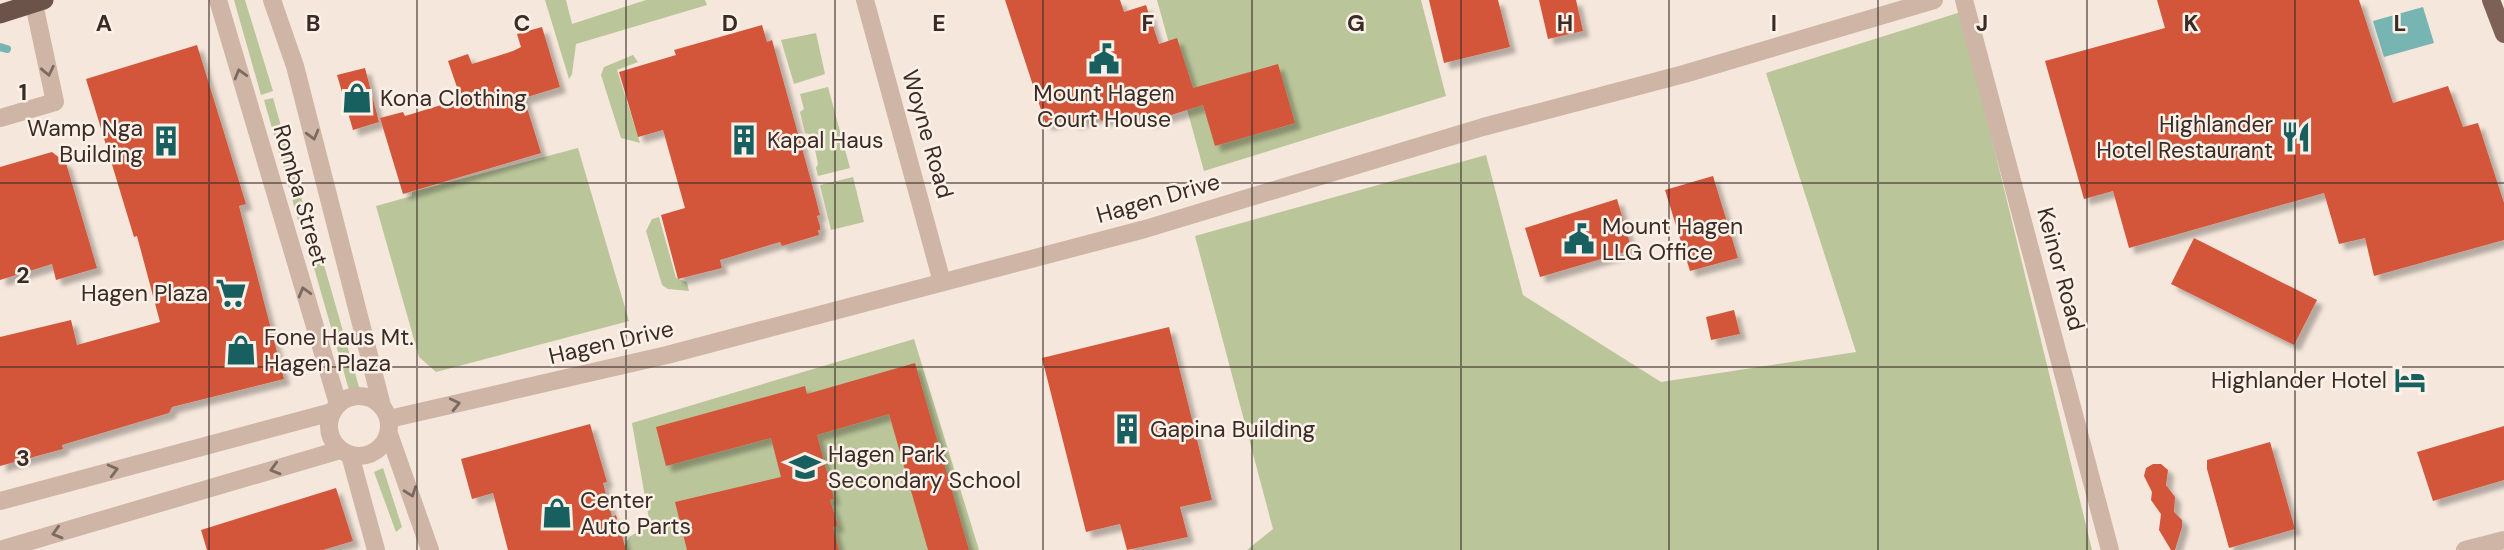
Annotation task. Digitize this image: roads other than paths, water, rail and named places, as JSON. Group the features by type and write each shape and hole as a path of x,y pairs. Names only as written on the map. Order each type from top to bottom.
{"highway":[{"path":"0,14 39,2"}],"main road":[{"path":"2491,0 2504,34"}],"street":[{"name":"Romba Street","path":"218,0 335,408"},
{"name":"Romba Street","path":"272,0 295,66 387,420 430,550"},
{"name":"Woyne Road","path":"865,0 942,282"},
{"name":"Hagen Drive","path":"387,420 667,355 1145,229 1483,127 1684,74 1934,0"},
{"name":"Keinor Road","path":"1964,0 2110,550"},
{"path":"0,118 55,102 39,2"},
{"path":"0,501 335,408 346,398 355,396 375,400 387,420 377,451 368,456 345,453 0,550"},
{"path":"335,408 329,432 333,441 345,453 376,550"},
{"path":"2465,550 2504,540"}],"water":[{"path":"2423,7 2434,43 2384,57 2373,21"}],"waterway":[{"path":"0,47 7,49"}],"place":[{"name":"Mount Hagen Court House","path":"1104,59"},
{"name":"Kona Clothing","path":"357,98"},
{"name":"Highlander Hotel Restaurant","path":"2296,137"},
{"name":"Kapal Haus","path":"744,140"},
{"name":"Wamp Nga Building","path":"166,141"},
{"name":"Mount Hagen LLG Office","path":"1579,239"},
{"name":"Hagen Plaza","path":"231,293"},
{"name":"Fone Haus Mt. Hagen Plaza","path":"241,350"},
{"name":"Highlander Hotel","path":"2410,380"},
{"name":"Gapina Building","path":"1127,429"},
{"name":"Hagen Park Secondary School","path":"805,467"},
{"name":"Center Auto Parts","path":"557,513"}]}
